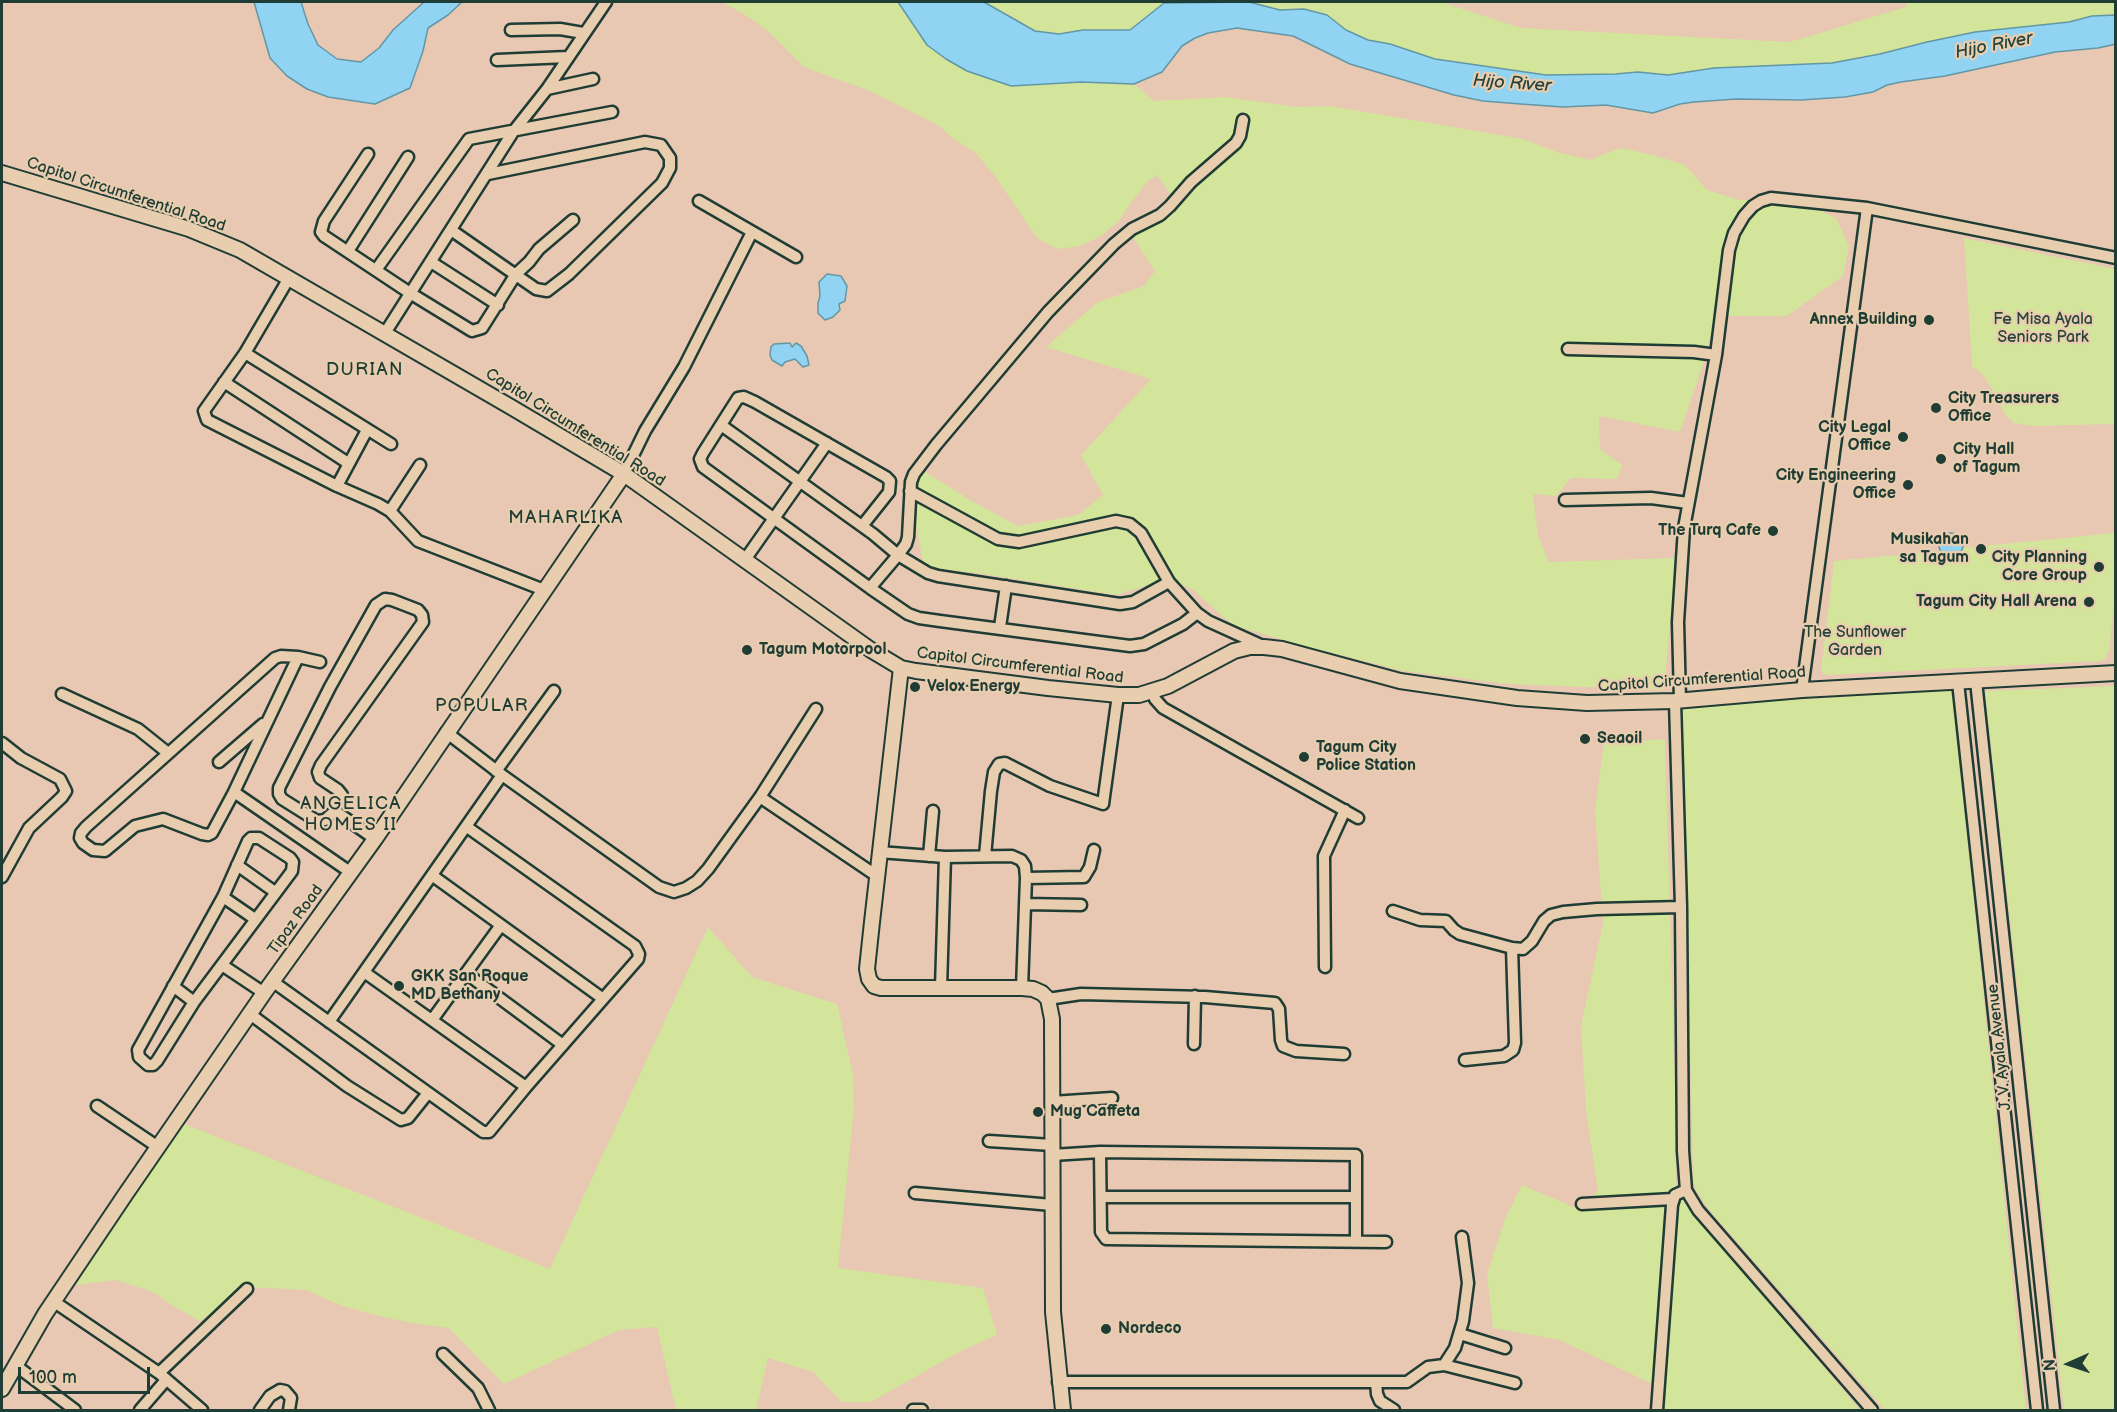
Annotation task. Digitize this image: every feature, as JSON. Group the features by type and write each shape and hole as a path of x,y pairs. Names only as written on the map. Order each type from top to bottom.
{"main road":[{"name":"Capitol Circumferential Road","path":"2,173 189,229 240,250 624,474 871,650 901,668 1048,688 1138,695 1153,692 1179,681 1234,651 1264,646 1400,681 1517,698 1587,703 1677,701 1802,690 2115,673"},
{"name":"Tipaz Road","path":"2,1389 53,1301 272,981 375,839 624,474"},
{"path":"901,668 867,969 871,984 881,988 1022,988 1034,989 1048,999 1052,1019 1053,1312 1062,1410"}],"street":[{"path":"385,333 513,132 547,89 606,2"},
{"path":"510,30 560,29 584,33"},
{"path":"497,60 567,57"},
{"path":"547,89 593,79"},
{"path":"376,270 469,139 612,112"},
{"path":"870,588 906,544 910,491 914,474 936,445 1048,312 1114,244 1132,229 1165,210 1205,168 1236,143 1243,120"},
{"path":"451,231 536,289 542,291 552,289 662,183 670,168 669,158 661,145 645,142 488,174"},
{"path":"368,154 321,227 324,236 472,331 483,328 516,274 529,262 538,249 573,220"},
{"path":"348,251 408,157"},
{"path":"1872,1410 1710,1225 1691,1201 1686,1190 1683,1151 1677,701 1679,584 1684,528 1716,355 1729,250 1734,233 1744,216 1753,206 1771,198 1867,208 2115,258"},
{"path":"699,201 796,257"},
{"path":"1802,690 1867,208"},
{"path":"624,474 645,431 684,367 753,232"},
{"path":"431,262 498,305"},
{"path":"289,278 245,352 204,411 207,420 390,511 418,541 544,590"},
{"path":"1568,349 1694,352 1716,355"},
{"path":"245,352 391,444"},
{"path":"224,382 348,464"},
{"path":"862,526 889,492 890,481 755,402 744,397 738,398 702,453 701,464 908,614 919,618 1130,646 1144,644 1183,624 1197,613"},
{"path":"721,425 862,526 898,555 928,573 1128,604 1169,582"},
{"path":"337,486 367,430"},
{"path":"744,561 827,443"},
{"path":"390,511 420,465"},
{"path":"910,491 998,539 1019,542 1116,520 1130,524 1141,533 1169,582 1197,613 1208,621 1264,646"},
{"path":"1565,500 1651,498 1688,503"},
{"path":"1000,627 1006,586"},
{"path":"392,600 418,610 423,622 321,765 318,772 320,778 342,795 335,811 325,819 317,820 282,799 279,788 330,687 376,605 381,601 392,600"},
{"path":"298,657 212,833 202,834 168,820 155,819 135,826 105,851 93,850 83,843 80,838 81,833 87,827 275,658 298,657 320,662"},
{"name":"J. V. Ayala Avenue","path":"1976,681 2054,1410"},
{"name":"J. V. Ayala Avenue","path":"1958,682 2037,1410"},
{"path":"329,1022 467,827 499,773 554,691"},
{"path":"1153,692 1155,699 1163,708 1358,818"},
{"path":"62,694 138,729 168,753"},
{"path":"985,856 991,791 994,772 999,764 1005,763 1050,786 1103,804 1118,695"},
{"path":"446,732 499,773 658,887 674,892 697,881 708,869 760,797 816,709"},
{"path":"219,762 266,722"},
{"path":"2,742 21,758 60,779 66,791 29,828 2,877"},
{"path":"234,792 350,872"},
{"path":"760,797 877,876"},
{"path":"1325,967 1324,856 1345,810"},
{"path":"335,811 375,839"},
{"path":"929,856 933,811"},
{"path":"272,981 486,1133 493,1129 526,1087 638,958 638,950 467,827"},
{"path":"256,837 293,862 292,870 275,892 194,1002 157,1061 153,1065 148,1065 139,1057 138,1050 223,897 248,841 256,837"},
{"path":"1026,878 1084,877 1090,867 1094,850"},
{"path":"879,852 945,857 1018,857 1025,866 1026,878 1022,988"},
{"path":"941,988 945,857"},
{"path":"237,865 275,892"},
{"path":"433,876 602,998"},
{"path":"223,897 255,919"},
{"path":"1025,904 1081,905"},
{"path":"1393,911 1420,920 1446,921 1460,934 1523,949 1527,947 1544,921 1551,915 1597,909 1681,907"},
{"path":"432,1020 501,925"},
{"path":"1465,1060 1504,1056 1513,1050 1515,1042 1512,948"},
{"path":"222,965 264,993"},
{"path":"364,972 526,1087"},
{"path":"467,974 563,1045"},
{"path":"174,986 194,1002"},
{"path":"1048,999 1081,994 1195,996 1275,1003 1279,1009 1283,1046 1296,1051 1344,1054"},
{"path":"1194,1044 1195,996"},
{"path":"1993,1002 2010,1000"},
{"path":"250,1014 347,1086 401,1120 408,1118 428,1093"},
{"path":"1052,1102 1112,1098"},
{"path":"97,1106 158,1147"},
{"path":"989,1141 1052,1150 1100,1152 1356,1155 1356,1242"},
{"path":"1100,1152 1101,1232 1106,1239 1386,1242"},
{"path":"1657,1410 1673,1199 1679,1192 1686,1190"},
{"path":"915,1193 1052,1205"},
{"path":"1101,1197 1356,1197"},
{"path":"1582,1204 1673,1199"},
{"path":"1444,1365 1450,1358 1460,1334 1468,1283 1462,1237"},
{"path":"140,1410 163,1377 247,1288"},
{"path":"53,1301 163,1377 202,1410"},
{"path":"2026,1305 2043,1304"},
{"path":"1460,1334 1505,1348"},
{"path":"443,1354 478,1388 489,1410"},
{"path":"15,1365 75,1410"},
{"path":"1058,1382 1407,1382 1423,1370 1444,1365 1515,1383"},
{"path":"1376,1382 1380,1401 1394,1410"},
{"path":"260,1410 274,1392 285,1390 291,1398 289,1410"},
{"path":"913,1410 922,1410"}],"green space":[{"path":"722,2 898,2 927,45 967,71 1011,86 1081,82 1134,84 1154,101 1225,97 1296,107 1331,106 1523,139 1557,152 1589,160 1621,148 1685,165 1707,190 1739,200 1772,199 1806,204 1836,218 1849,246 1843,276 1787,316 1715,316 1705,358 1680,432 1599,416 1600,449 1622,465 1617,479 1571,478 1556,496 1533,494 1538,536 1549,562 1676,558 1664,690 1508,684 1404,671 1300,645 1233,625 1192,589 1167,579 1116,595 924,567 915,519 914,500 921,469 970,500 1018,526 1078,515 1103,495 1081,455 1151,379 1046,347 1098,302 1144,286 1155,271 1132,236 1174,200 1157,175 1148,181 1119,221 1101,236 1080,246 1057,249 1037,238 997,179 976,153 955,140 938,125 870,91 804,67 769,32"},
{"path":"984,2 1195,2 1164,3 1130,30 1083,30 1059,34 1035,31"},
{"path":"1249,2 1441,2 1521,28 1790,42 1906,7 1907,2 2115,2 2116,15 2092,16 2069,22 1975,32 1832,63 1714,68 1668,75 1638,72 1546,75 1435,59 1390,44 1368,40 1346,30 1327,15 1304,9 1280,10"},
{"name":"Fe Misa Ayala Seniors Park","path":"1964,238 2115,269 2115,424 2032,426 2014,423 2006,416 1984,376 1972,366"},
{"name":"The Sunflower Garden","path":"2115,533 2115,597 2109,651 2106,658 2101,661 1826,675 1821,671 1834,561 1940,551 1947,557 1953,558 1964,548"},
{"path":"2115,686 2115,1410 2064,1410 1985,691"},
{"path":"1952,690 2026,1410 1885,1410 1710,1211 1695,1188 1693,1176 1682,707"},
{"path":"1665,739 1676,1192 1860,1410 1665,1410 1665,1390 1560,1340 1493,1328 1487,1275 1505,1219 1522,1185 1578,1209 1598,1191 1586,1110 1581,1026 1603,923 1595,810 1604,743"},
{"path":"708,927 752,977 837,1004 853,1075 854,1108 838,1268 983,1288 997,1335 961,1351 871,1402 842,1402 813,1372 768,1358 756,1410 676,1410 657,1327 619,1330 504,1384 449,1328 375,1315 340,1305 306,1290 248,1287 200,1321 153,1292 116,1280 68,1286 182,1123 550,1269"}],"water":[{"path":"254,2 301,2 318,45 337,59 361,62 379,48 393,30 424,2 462,2 448,15 428,28 423,51 410,88 375,104 328,97 307,89 287,76 270,58"},
{"name":"Hijo River","path":"898,2 984,2 1035,31 1059,34 1083,30 1130,30 1164,3 1249,2 1280,10 1304,9 1327,15 1346,30 1368,40 1390,44 1435,59 1546,75 1638,72 1668,75 1714,68 1832,63 1975,32 2069,22 2092,16 2115,15 2116,44 2055,52 1945,76 1901,82 1887,85 1873,92 1845,97 1694,102 1653,113 1606,105 1563,107 1483,101 1454,95 1350,64 1293,36 1237,28 1208,33 1195,38 1182,46 1162,72 1134,84 1081,82 1011,86 967,71 927,45"},
{"path":"827,274 841,276 847,286 845,301 839,304 840,310 833,317 825,320 818,313 818,303 819,282"},
{"path":"790,343 792,347 796,343 801,346 809,365 803,367 795,359 785,362 782,366 772,360 771,347 774,344"},
{"path":"1946,533 1956,533 1963,540 1963,550 1956,557 1946,557 1939,550 1939,540"}],"place":[{"name":"Annex Building","path":"1929,320"},
{"name":"City Treasurers Office","path":"1936,408"},
{"name":"City Legal Office","path":"1903,437"},
{"name":"City Hall of Tagum","path":"1941,459"},
{"name":"City Engineering Office","path":"1908,485"},
{"name":"The Turq Cafe","path":"1773,531"},
{"name":"Musikahan sa Tagum","path":"1981,549"},
{"name":"City Planning Core Group","path":"2099,567"},
{"name":"Tagum City Hall Arena","path":"2089,602"},
{"name":"Tagum Motorpool","path":"747,650"},
{"name":"Velox Energy","path":"915,687"},
{"name":"Seaoil","path":"1585,739"},
{"name":"Tagum City Police Station","path":"1304,757"},
{"name":"GKK San Roque MD Bethany","path":"399,986"},
{"name":"Mug Caffeta","path":"1038,1112"},
{"name":"Nordeco","path":"1106,1329"}],"district":[{"name":"DURIAN","path":"365,370"},
{"name":"MAHARLIKA","path":"566,518"},
{"name":"POPULAR","path":"482,706"},
{"name":"ANGELICA HOMES II","path":"351,814"}]}
